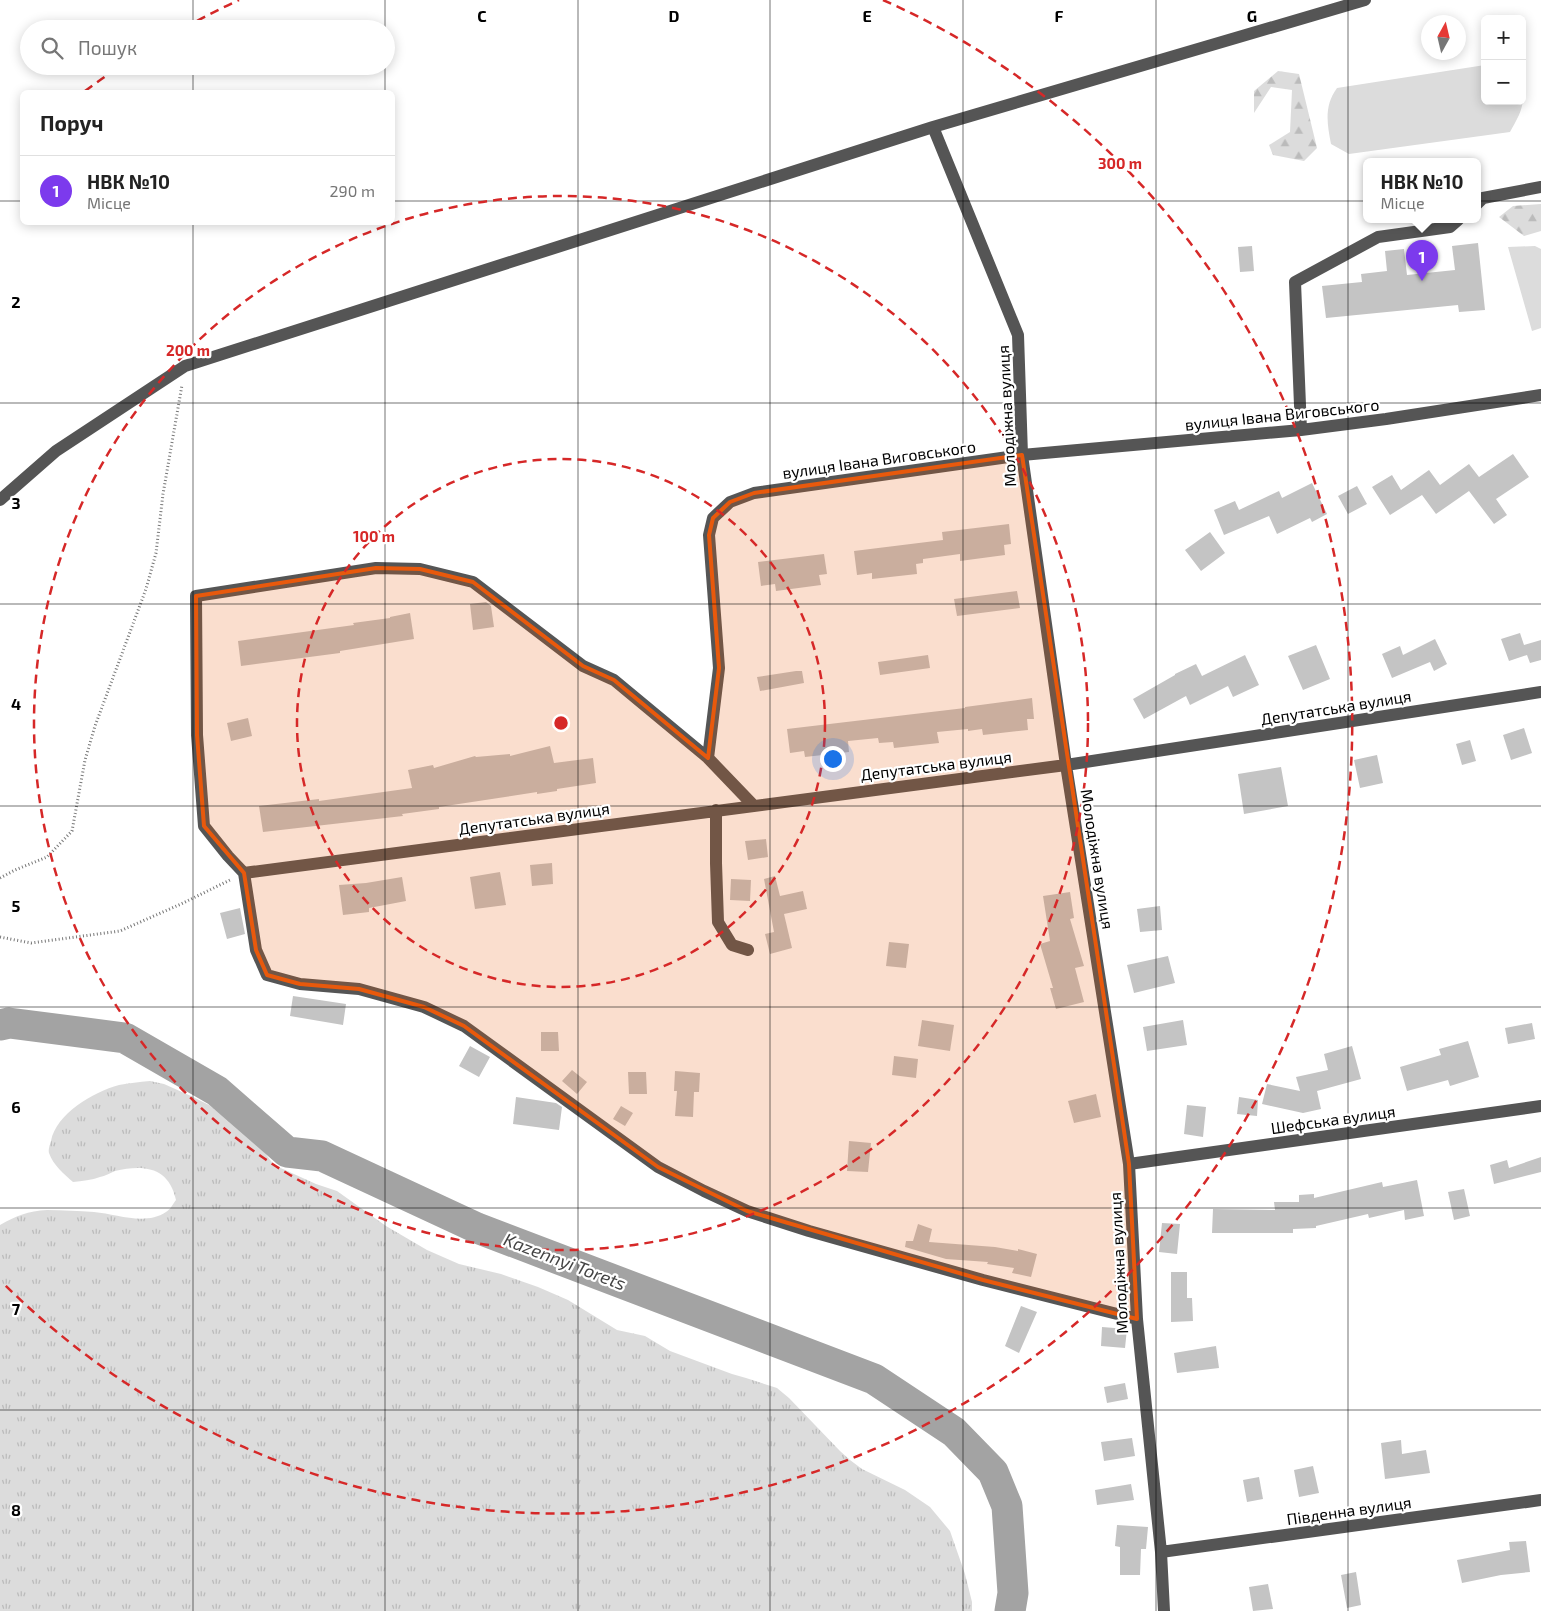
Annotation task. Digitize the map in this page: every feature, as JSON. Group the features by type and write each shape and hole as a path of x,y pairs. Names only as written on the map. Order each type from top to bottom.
{"street":[{"path":"0,500 56,451 185,366 933,127 1365,0"},
{"name":"Молодіжна вулиця","path":"933,127 1018,334 1022,455 1066,765 1129,1164 1137,1319 1161,1552 1164,1611"},
{"path":"1481,201 1484,198 1541,187"},
{"path":"1301,430 1295,282 1378,237 1450,226 1454,223"},
{"name":"вулиця Івана Виговського","path":"708,758 719,668 709,535 713,518 730,502 754,493 1022,455 1301,430 1386,420 1541,395"},
{"path":"754,806 708,758 614,680 583,666 473,582 420,569 376,568 196,596 197,735 204,826 244,873 256,950 267,974 300,984 368,992 424,1007 464,1026 658,1166 704,1191 747,1211 809,1231 983,1280 1137,1319"},
{"name":"Депутатська вулиця","path":"244,873 1066,765 1541,692"},
{"path":"716,810 718,922 732,945 748,950"},
{"name":"Шефська вулиця","path":"1129,1164 1541,1106"},
{"name":"Південна вулиця","path":"1161,1552 1541,1500"}],"path":[{"path":"0,878 47,857 72,831 85,760 95,726 146,589 156,553 162,494 185,366"},
{"path":"0,937 31,942 120,931 244,873"}],"highlighted area":[{"path":"1022,455 1129,1164 1137,1319 983,1280 747,1211 658,1167 464,1026 424,1007 359,989 300,984 267,975 256,950 244,873 204,826 197,735 196,596 376,568 420,569 473,582 583,666 614,680 708,758 719,668 709,535 713,518 730,502 754,493"}],"green space":[{"path":"1481,66 1481,105 1522,105 1510,132 1349,154 1331,144 1328,108 1337,88"},
{"path":"1278,71 1299,74 1317,148 1304,161 1273,155 1269,145 1290,132 1292,90 1271,87 1254,113 1254,91"},
{"path":"1541,204 1541,231 1524,236 1499,217 1513,206"},
{"path":"1535,246 1541,249 1541,328 1532,331 1508,247"},
{"path":"150,1081 164,1084 209,1105 256,1141 274,1165 316,1184 337,1191 386,1226 427,1250 459,1264 501,1274 538,1287 568,1300 617,1330 645,1336 670,1351 777,1388 850,1460 862,1469 905,1490 930,1507 950,1531 965,1574 972,1602 972,1611 0,1611 0,1225 22,1214 47,1210 94,1212 140,1219 158,1216 169,1210 176,1200 173,1189 161,1174 154,1170 145,1168 126,1169 94,1179 73,1182 56,1165 49,1152 54,1131 68,1113 77,1106 109,1088 123,1084"}],"building":[{"path":"1478,243 1485,310 1459,312 1458,305 1326,318 1322,286 1362,282 1361,274 1387,271 1385,251 1404,249 1407,275 1455,270 1452,246"},
{"path":"1252,246 1254,271 1240,272 1238,247"},
{"path":"1513,454 1529,477 1496,499 1507,515 1494,524 1469,491 1436,514 1422,495 1390,515 1372,487 1392,475 1401,490 1429,470 1440,485 1469,464 1479,477"},
{"path":"1312,483 1327,514 1312,522 1310,518 1277,534 1269,516 1224,535 1214,510 1235,501 1239,510 1279,491 1282,498"},
{"path":"1357,486 1367,504 1348,514 1338,496"},
{"path":"1009,524 1011,544 1004,545 1005,555 960,561 960,554 923,559 923,563 916,564 917,574 872,579 872,573 857,575 854,551 943,540 942,532"},
{"path":"1210,532 1225,553 1201,571 1185,550"},
{"path":"824,554 827,574 819,575 821,585 776,591 775,584 761,586 758,562"},
{"path":"1017,591 1020,608 957,616 954,599"},
{"path":"486,602 491,606 494,627 473,630 470,604"},
{"path":"410,613 414,639 340,651 340,653 241,666 238,641 354,625 353,623"},
{"path":"1520,633 1524,645 1541,640 1541,660 1530,663 1527,655 1509,661 1501,639"},
{"path":"1435,639 1447,664 1434,671 1430,662 1392,678 1382,654 1400,646 1403,655"},
{"path":"1316,645 1330,679 1303,690 1288,656"},
{"path":"928,655 930,668 880,675 878,662"},
{"path":"1245,655 1259,685 1233,697 1228,686 1190,705 1186,696 1144,719 1133,699 1196,664 1202,676"},
{"path":"802,671 804,683 760,691 757,677"},
{"path":"1032,698 1034,719 1027,719 1028,730 983,735 982,729 968,731 968,729 937,732 939,743 894,748 893,742 879,743 878,738 848,741 849,752 805,757 804,751 790,753 787,729 965,708"},
{"path":"248,718 252,736 231,741 227,723"},
{"path":"1524,728 1532,753 1511,760 1503,735"},
{"path":"1470,740 1476,761 1462,765 1456,744"},
{"path":"550,746 554,763 593,758 596,783 557,789 557,791 537,794 537,792 439,807 439,809 402,814 403,816 263,832 259,806 319,799 319,801 412,788 408,770 433,765 434,768 475,756 510,754 510,756"},
{"path":"1377,755 1383,783 1360,788 1354,760"},
{"path":"1281,767 1288,806 1244,814 1238,774"},
{"path":"766,839 768,857 748,860 745,841"},
{"path":"552,863 553,884 532,886 530,865"},
{"path":"500,872 506,905 475,909 470,877"},
{"path":"775,876 780,896 803,891 807,909 784,914 792,948 770,954 765,934 774,932 764,879"},
{"path":"402,877 406,901 369,908 369,912 343,915 339,885"},
{"path":"731,879 751,880 750,901 730,900"},
{"path":"1070,892 1074,918 1070,919 1084,966 1075,968 1084,1002 1056,1009 1050,988 1053,988 1040,944 1050,941 1043,896"},
{"path":"1160,906 1162,930 1140,932 1137,909"},
{"path":"240,908 245,934 227,939 220,913"},
{"path":"889,942 909,944 906,968 886,966"},
{"path":"1168,956 1175,983 1134,993 1127,965"},
{"path":"293,996 346,1004 343,1025 290,1016"},
{"path":"922,1020 954,1025 950,1051 918,1046"},
{"path":"1183,1020 1187,1045 1147,1051 1143,1027"},
{"path":"1532,1023 1535,1039 1508,1044 1505,1028"},
{"path":"541,1032 558,1032 559,1051 541,1051"},
{"path":"1468,1041 1479,1077 1450,1086 1448,1080 1407,1091 1400,1067 1441,1055 1439,1049"},
{"path":"470,1046 490,1057 479,1077 459,1066"},
{"path":"1352,1046 1361,1079 1317,1091 1321,1109 1303,1113 1262,1104 1267,1084 1300,1091 1296,1077 1328,1070 1324,1054"},
{"path":"894,1056 918,1059 916,1078 892,1075"},
{"path":"572,1070 587,1082 577,1094 562,1081"},
{"path":"675,1071 700,1073 699,1092 694,1092 693,1117 675,1116 677,1091 674,1091"},
{"path":"628,1072 646,1072 647,1094 629,1094"},
{"path":"1096,1094 1101,1117 1074,1123 1068,1101"},
{"path":"516,1097 556,1103 562,1107 559,1130 513,1124"},
{"path":"1239,1097 1258,1100 1257,1116 1237,1114"},
{"path":"1187,1105 1206,1107 1203,1137 1184,1134"},
{"path":"621,1106 633,1113 625,1126 613,1119"},
{"path":"849,1141 871,1143 868,1172 847,1171"},
{"path":"1541,1157 1541,1172 1494,1184 1490,1165 1507,1160 1509,1168"},
{"path":"1417,1180 1424,1216 1405,1220 1404,1210 1369,1218 1368,1214 1316,1226 1316,1228 1293,1229 1293,1233 1212,1233 1213,1209 1275,1210 1274,1202 1299,1202 1299,1195 1314,1194 1314,1198 1382,1182 1383,1187"},
{"path":"1464,1189 1470,1216 1454,1220 1448,1192"},
{"path":"1162,1223 1180,1224 1177,1254 1159,1252"},
{"path":"918,1224 932,1229 929,1242 995,1247 1018,1251 1018,1249 1037,1254 1031,1277 1012,1273 1014,1268 987,1264 988,1262 946,1259 905,1247 906,1241 913,1241"},
{"path":"1171,1272 1187,1272 1187,1298 1192,1298 1193,1321 1171,1322"},
{"path":"1021,1306 1037,1312 1019,1353 1005,1346"},
{"path":"1102,1327 1127,1329 1125,1348 1101,1346"},
{"path":"1216,1346 1219,1368 1177,1373 1174,1353"},
{"path":"1125,1383 1128,1399 1107,1403 1104,1387"},
{"path":"1132,1438 1135,1456 1104,1461 1101,1442"},
{"path":"1401,1440 1402,1454 1426,1450 1430,1473 1385,1479 1381,1443"},
{"path":"1313,1466 1319,1493 1299,1497 1294,1470"},
{"path":"1259,1477 1263,1499 1247,1502 1243,1480"},
{"path":"1131,1484 1134,1500 1097,1505 1095,1490"},
{"path":"1117,1525 1148,1527 1146,1549 1141,1549 1140,1575 1120,1575 1120,1547 1115,1546"},
{"path":"1526,1541 1530,1572 1501,1575 1462,1583 1457,1560 1510,1550 1509,1542"},
{"path":"1356,1572 1361,1605 1347,1608 1341,1575"},
{"path":"1268,1584 1273,1609 1253,1611 1249,1587"}],"waterway":[{"name":"Kazennyi Torets","path":"0,1025 9,1023 125,1038 217,1091 287,1152 322,1156 477,1228 874,1379 954,1432 993,1472 1007,1506 1013,1593 1010,1611"}],"place":[{"name":"НВК №10","path":"1422,281"}]}
